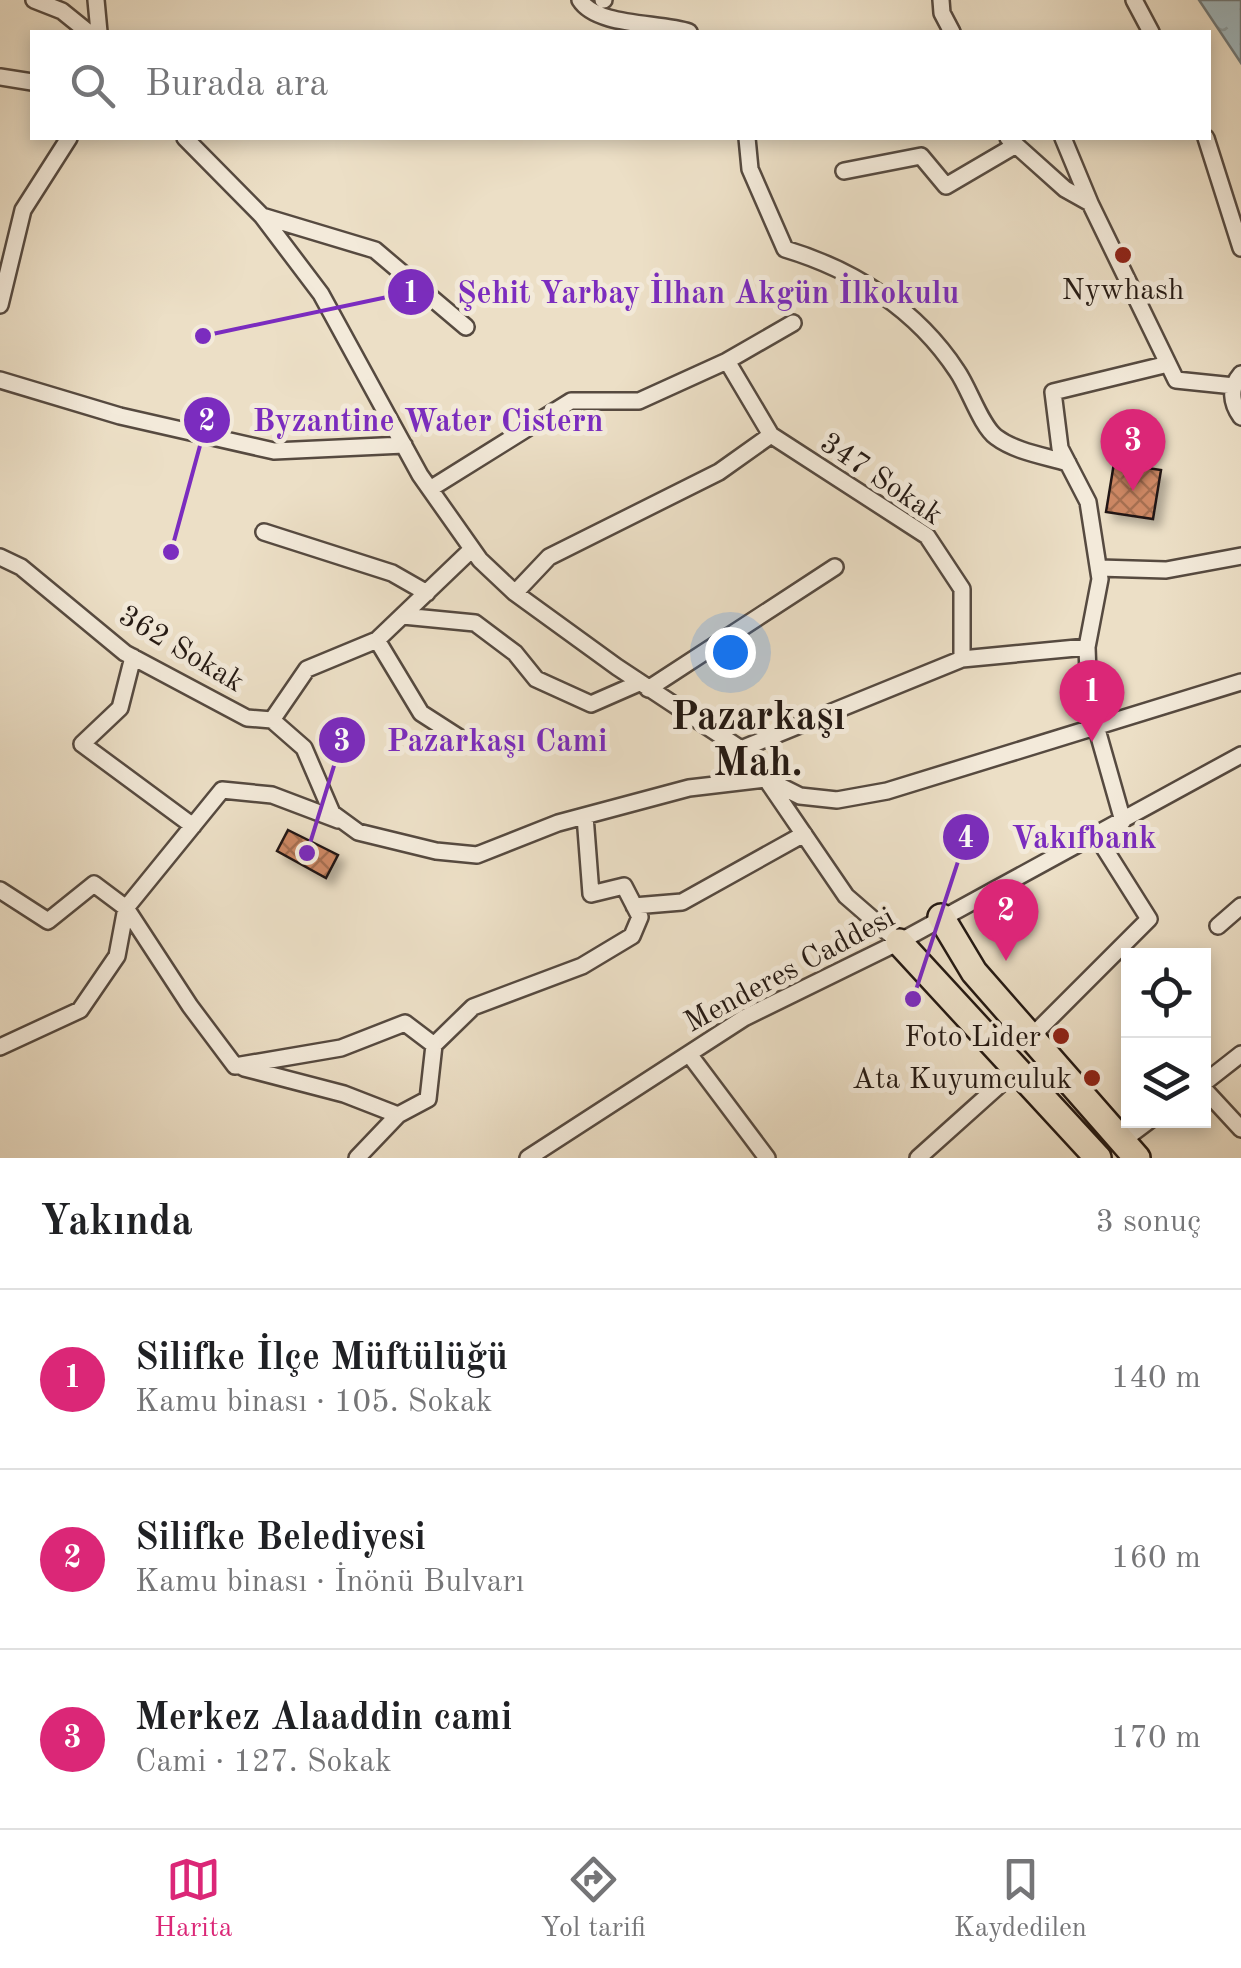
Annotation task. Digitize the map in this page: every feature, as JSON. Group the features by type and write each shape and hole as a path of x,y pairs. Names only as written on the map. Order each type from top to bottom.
{"main road":[{"path":"941,917 974,972 1130,1149"},
{"path":"898,942 1098,1158"}],"street":[{"path":"34,0 62,11 86,30"},
{"path":"96,0 100,30"},
{"path":"580,0 586,9 678,30"},
{"path":"940,0 951,30"},
{"path":"1134,0 1151,30"},
{"path":"0,77 30,82"},
{"path":"0,305 23,210 68,140"},
{"path":"187,140 262,216 320,294 430,489 472,549 516,593 644,686 741,749 846,896 898,942"},
{"path":"747,140 750,169 785,250 827,262 898,306 928,330 959,374 994,436 1018,448 1068,463"},
{"path":"1064,140 1176,380 1238,380 1232,400 1241,418"},
{"path":"1207,140 1241,248"},
{"path":"844,171 921,156 946,186 1012,142 1065,189 1090,203"},
{"path":"262,216 376,250 466,327"},
{"path":"0,218 20,223"},
{"path":"430,489 571,401 639,401 726,362 793,322"},
{"name":"347 Sokak","path":"726,362 771,435 927,536 962,589 962,659"},
{"path":"1123,821 1093,727 1087,647 1099,568 1088,502 1060,448 1053,392 1168,364"},
{"path":"0,380 120,416 274,450 404,445"},
{"path":"516,593 549,557 719,472 771,435"},
{"path":"264,532 392,573 427,593"},
{"path":"272,720 307,669 377,640 472,549"},
{"path":"1099,568 1166,570 1241,556"},
{"name":"362 Sokak","path":"0,557 21,567 133,657 248,718 272,720 304,748 332,813 344,822"},
{"path":"403,616 475,623 515,652 536,679 591,704 644,686 835,567"},
{"path":"377,640 421,713 466,742"},
{"path":"741,749 962,659 1087,647"},
{"path":"133,657 120,708 82,744 193,826"},
{"path":"0,1048 80,1010 117,956 126,908 222,790 272,795 344,822 358,832 436,852 477,855 558,822 690,788 766,779 800,796 837,800 887,791 1241,682"},
{"name":"Menderes Caddesi","path":"528,1158 744,1018 898,942 1241,755"},
{"path":"357,1158 398,1116 428,1099 434,1044 473,1007 582,966 632,936 640,917 624,886 591,894 585,816"},
{"path":"634,906 682,902 804,834"},
{"path":"1030,1037 1149,920 1096,835"},
{"path":"0,890 48,921 94,884 126,908 190,1006 236,1066 344,1094 398,1116"},
{"path":"1218,926 1241,906"},
{"path":"236,1066 340,1048 405,1023 434,1044"},
{"path":"690,1054 757,1155"},
{"path":"1211,1080 1241,1054"},
{"path":"918,1158 1015,1071"},
{"path":"1211,1094 1241,1129"},
{"path":"1130,1149 1144,1128"}],"water":[{"path":"1199,0 1241,0 1241,63"}],"building":[{"path":"1114,463 1161,470 1153,519 1106,512"},
{"path":"288,830 338,855 326,878 277,851"}],"place":[{"name":"Nywhash","path":"1123,255"},
{"name":"Şehit Yarbay İlhan Akgün İlkokulu","path":"203,336"},
{"name":"Merkez Alaaddin cami","path":"1133,491"},
{"name":"Byzantine Water Cistern","path":"171,552"},
{"name":"Silifke İlçe Müftülüğü","path":"1092,742"},
{"name":"Pazarkaşı Cami","path":"307,853"},
{"name":"Silifke Belediyesi","path":"1006,961"},
{"name":"Vakıfbank","path":"913,999"},
{"name":"Foto Lider","path":"1061,1036"},
{"name":"Ata Kuyumculuk","path":"1092,1078"}],"district":[{"name":"Pazarkaşı Mah.","path":"758,738"}]}
